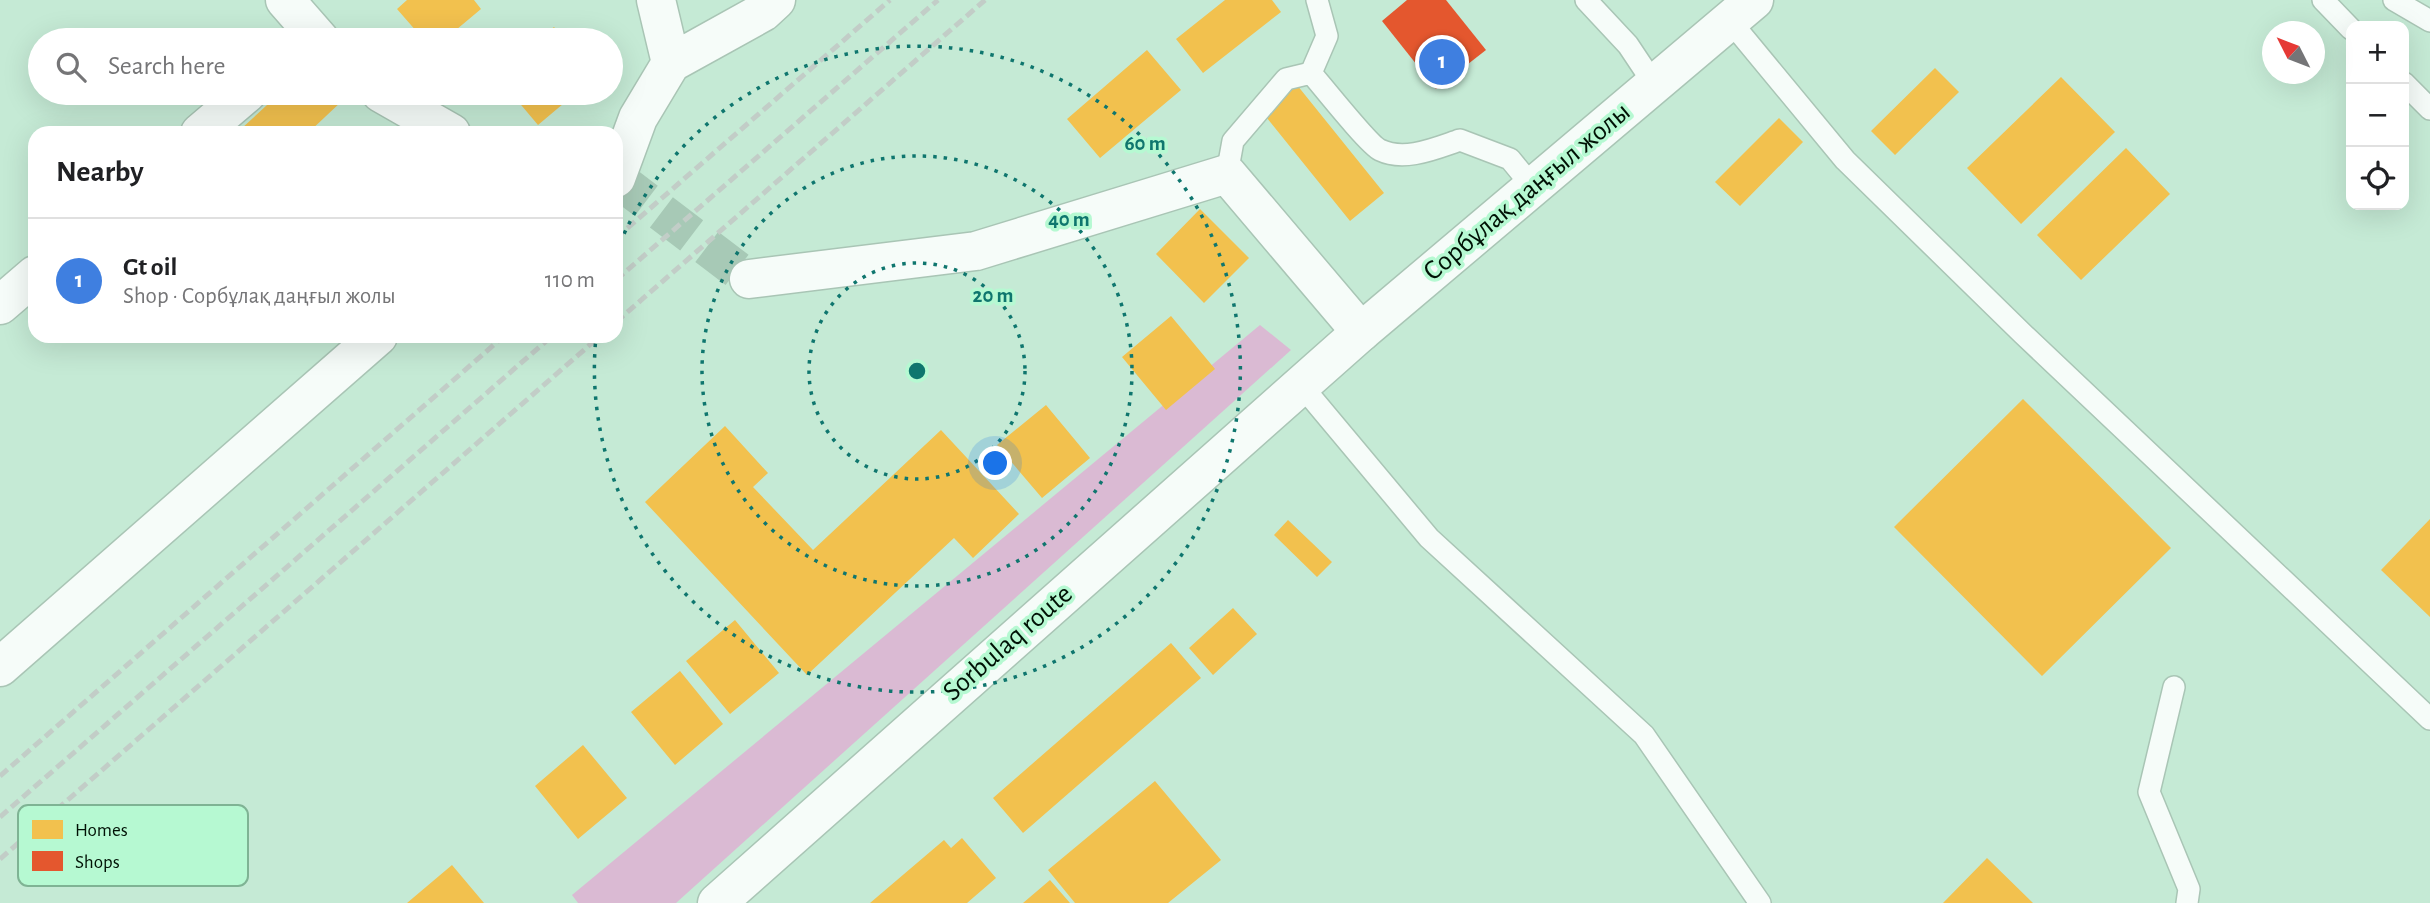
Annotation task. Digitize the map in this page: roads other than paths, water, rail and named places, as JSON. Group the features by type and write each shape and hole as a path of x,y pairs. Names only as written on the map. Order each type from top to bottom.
{"street":[{"path":"285,0 306,28"},
{"path":"656,0 671,63"},
{"path":"623,159 638,118 671,63 763,12 776,0"},
{"name":"Сорбұлақ даңғыл жолы","path":"1301,385 1742,10"},
{"path":"208,126 233,105"},
{"path":"403,105 439,126"},
{"path":"748,279 976,251 1227,174 1361,332"},
{"path":"0,305 28,281"},
{"path":"0,667 369,343"},
{"name":"Sorbulaq route","path":"717,903 1301,385"}],"lane":[{"path":"1311,73 1327,37 1317,0"},
{"path":"1586,0 1628,45 1654,84"},
{"path":"2323,0 2346,24"},
{"path":"2395,0 2430,21"},
{"path":"1742,10 1845,160 2023,334 2430,719"},
{"path":"1227,174 1233,141 1286,79 1311,73"},
{"path":"1311,73 1379,150 1403,155 1427,152 1460,140 1510,159 1533,187"},
{"path":"2405,84 2430,109"},
{"path":"1301,385 1429,538 1644,735 1760,903"},
{"path":"2174,687 2149,792 2189,889 2187,903"}],"tunnel":[{"path":"623,183 749,279"}],"railway":[{"path":"623,232 890,0"},
{"path":"623,274 938,0"},
{"path":"623,316 985,0"},
{"path":"0,776 496,343"},
{"path":"0,817 544,343"},
{"path":"62,805 592,343"},
{"path":"0,859 18,843"}],"place":[{"name":"Gt oil","path":"1442,62"}]}
